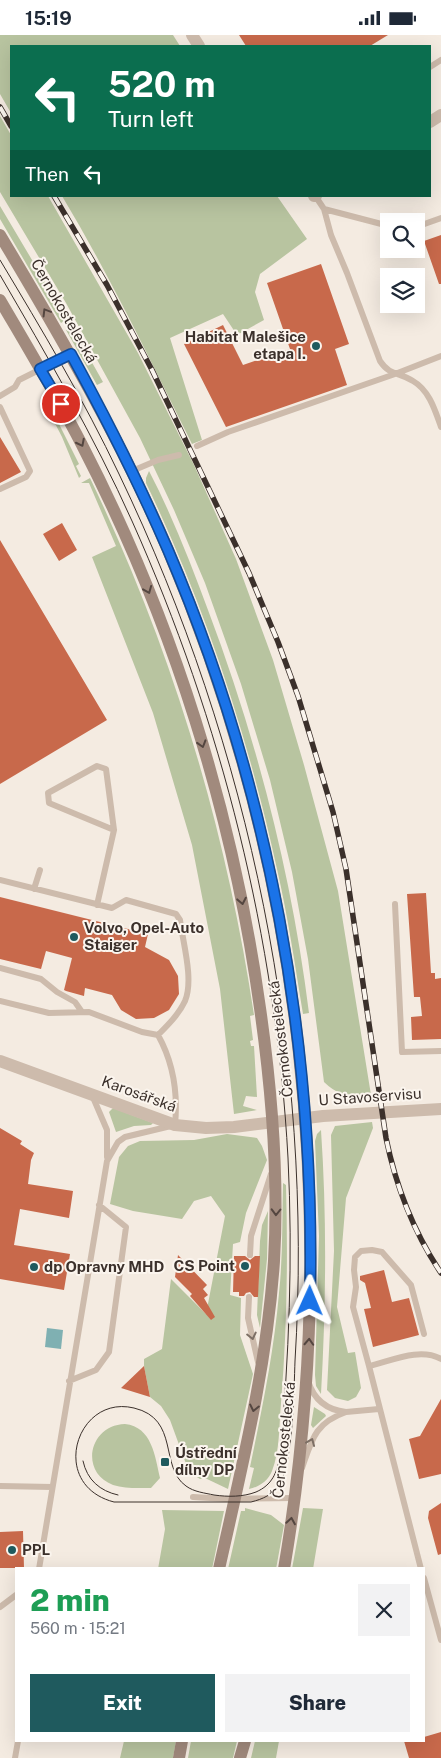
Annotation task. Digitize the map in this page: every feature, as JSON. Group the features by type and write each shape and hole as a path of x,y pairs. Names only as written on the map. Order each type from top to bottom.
{"main road":[{"name":"Černokostelecká","path":"0,235 71,354 132,471 168,550 194,614 222,695 247,777 268,860 284,946 304,1090 310,1180 310,1318 307,1375 295,1493 284,1567"},
{"name":"Černokostelecká","path":"0,300 83,445 129,544 169,643 224,821 248,934 262,1026 272,1123 275,1164 274,1257 270,1311 261,1375 220,1567"},
{"path":"179,1758 182,1742"},
{"path":"240,1758 245,1742"}],"street":[{"path":"40,369 71,354"},
{"name":"Karosářská","path":"2,1065 92,1094 174,1125 206,1128 272,1123"},
{"name":"U Stavoservisu","path":"272,1123 306,1118 441,1109"}],"lane":[{"path":"316,197 324,209 331,235 380,361 395,374 412,380 423,389 433,405 441,427"},
{"path":"324,209 380,224"},
{"path":"425,224 441,218"},
{"path":"197,446 235,430 441,356"},
{"path":"0,396 15,387 19,380 40,369"},
{"path":"0,407 30,471 26,477 0,489"},
{"path":"132,471 158,460 179,455"},
{"path":"97,905 114,830 106,769 97,766 48,793 49,803 114,830"},
{"path":"34,889 40,870"},
{"path":"0,880 112,908 126,900 176,914 180,920 189,983 185,1001 173,1020 158,1035"},
{"path":"395,904 402,1052 441,1051"},
{"path":"0,968 40,979 57,992 75,1002 82,1012"},
{"path":"0,1001 49,1013 82,1012 98,1014 142,1032 158,1035 166,1048 176,1091 177,1105 174,1125 125,1137 118,1142 107,1161"},
{"path":"39,1567 107,1161 107,1130 92,1094"},
{"path":"250,1255 251,1236 275,1164"},
{"path":"69,1381 96,1370 109,1352 126,1227 99,1205"},
{"path":"420,1567 353,1307 356,1287 355,1257 361,1251 372,1250 382,1252 411,1285 424,1334"},
{"path":"249,1297 248,1318 261,1375"},
{"path":"369,1366 420,1353 441,1359"},
{"path":"307,1375 311,1389 323,1404 332,1409 346,1412 379,1409"},
{"path":"193,1497 247,1499 295,1493 314,1435 330,1420 346,1412"},
{"path":"0,1486 52,1487"},
{"path":"425,1582 441,1640"},
{"path":"0,1607 15,1596"},
{"path":"16,1758 18,1742"}],"green space":[{"path":"0,35 173,35 179,45 10,45 10,111 0,94"},
{"path":"0,116 10,133 10,197 49,197 138,353 194,465 236,559 273,660 338,891 371,1095 346,1095 335,1091 324,1082 308,959 292,872 270,780 241,684 205,583 174,510 140,438 66,303 0,192"},
{"path":"63,197 278,197 307,239 260,274 255,292 264,320 237,335 223,314 170,338 202,440 192,444 80,226"},
{"path":"0,206 67,319 61,323 0,219"},
{"path":"72,327 103,382 97,385 66,330"},
{"path":"47,400 79,464 76,466 81,476 79,478 62,437 44,402"},
{"path":"149,471 173,522 202,593 226,659 257,759 293,911 309,1013 303,1014 277,869 253,770 206,624 146,483"},
{"path":"90,478 119,542 171,674 211,808 228,876 254,1015 250,1016 253,1040 250,1041 251,1046 254,1046 257,1097 246,1096 243,1106 257,1110 234,1114 220,989 192,845 153,713 92,557 116,546 89,483 81,483"},
{"path":"113,1108 153,1123 151,1125 134,1126 116,1132 109,1112"},
{"path":"372,1122 373,1128 346,1198 337,1307 348,1353 355,1352 361,1388 356,1397 348,1401 335,1398 327,1390 334,1251 331,1135 335,1126"},
{"path":"321,1130 325,1262 321,1394 316,1386 315,1375 319,1236 315,1141 317,1134"},
{"path":"227,1134 257,1138 267,1160 246,1213 240,1242 233,1244 230,1295 241,1298 240,1335 253,1374 228,1489 207,1479 200,1479 189,1472 170,1420 161,1406 150,1397 144,1366 144,1359 162,1349 171,1279 206,1314 225,1216 211,1196 194,1201 182,1219 133,1211 110,1204 119,1157 128,1146 140,1141 194,1140"},
{"path":"283,1183 286,1185 287,1240 285,1348 278,1446 275,1463 266,1481 249,1489 254,1468 250,1467 267,1380 277,1315 281,1266"},
{"path":"268,1211 267,1259 260,1328 257,1315 260,1241 262,1225"},
{"path":"314,1407 326,1416 313,1428 311,1425"},
{"path":"125,1424 134,1426 141,1431 151,1444 160,1478 151,1488 127,1488 113,1485 102,1479 95,1470 92,1460 96,1440 103,1432 113,1426"},
{"path":"245,1508 271,1515 284,1525 276,1567 228,1567 241,1511 245,1511"},
{"path":"303,1508 323,1509 313,1567 292,1567"},
{"path":"162,1510 224,1511 212,1567 158,1567 165,1529"},
{"path":"124,1742 176,1742 173,1758 120,1758"},
{"path":"191,1742 237,1742 233,1758 188,1758"},
{"path":"255,1742 279,1742 276,1758 251,1758"}],"water":[{"path":"47,1328 63,1330 61,1349 45,1347"}],"building":[{"path":"239,35 388,35 372,45 245,45"},
{"path":"441,235 441,284 439,284 425,241"},
{"name":"Habitat Malešice etapa I.","path":"321,264 349,344 335,349 347,385 226,427 184,344 223,325 243,365 290,349 267,283"},
{"path":"0,437 21,472 0,483"},
{"path":"62,523 77,550 59,561 43,534"},
{"path":"0,540 107,720 0,784"},
{"path":"426,893 431,973 435,973 435,979 441,978 441,1039 412,1040 411,1017 422,1016 420,997 414,997 407,894"},
{"path":"0,897 148,934 145,947 169,960 178,976 179,994 169,1010 154,1018 136,1019 121,1010 112,995 85,988 84,996 64,990 72,958 46,951 41,969 0,959"},
{"path":"0,1128 22,1141 20,1144 34,1153 31,1160 28,1184 73,1191 69,1218 20,1209 14,1245 70,1254 64,1290 0,1279"},
{"path":"178,1255 207,1285 203,1289 208,1295 204,1298 215,1317 211,1320 190,1296 192,1294 175,1277"},
{"path":"234,1256 245,1256 250,1260 255,1256 260,1256 258,1297 254,1297 250,1292 244,1296 239,1296 239,1292 233,1292"},
{"path":"384,1270 392,1302 409,1298 419,1335 373,1347 364,1309 371,1308 365,1283 360,1280 360,1276"},
{"path":"144,1366 150,1397 121,1388"},
{"path":"441,1399 441,1474 419,1479 409,1439 420,1436"},
{"path":"441,1503 441,1554 438,1555 428,1518 429,1511"},
{"name":"PPL","path":"23,1531 24,1567 0,1568 0,1532"},
{"path":"441,1732 441,1758 409,1758 404,1742 425,1742 425,1737"}],"tram line":[{"path":"0,260 92,419 119,474 165,579 205,686 238,795 264,906 282,1019 294,1132 298,1247 293,1407 287,1461 284,1475 279,1485 267,1496 251,1502 114,1502 94,1493 81,1478 76,1461 77,1443 85,1427 97,1414 114,1407 134,1408 148,1414 158,1422 164,1433 173,1467 178,1478 189,1488 214,1495 241,1496 262,1489 273,1478 280,1456 288,1345 290,1270 288,1158 282,1076 271,994 257,913 218,753 193,675 164,597 117,489 69,397 0,275"},
{"path":"83,1461 88,1474 95,1484 106,1491 118,1495"}],"railway":[{"path":"0,107 10,124"},
{"path":"55,197 107,285 152,370 249,573 298,696 333,812 346,869 390,1156 400,1191 414,1225 441,1273"}],"place":[{"name":"Habitat Malešice etapa I.","path":"316,346"},
{"name":"Volvo, Opel-Auto Staiger","path":"74,937"},
{"name":"CS Point","path":"245,1266"},
{"name":"dp Opravny MHD","path":"34,1267"},
{"name":"Ústřední dílny DP","path":"165,1462"},
{"name":"PPL","path":"12,1550"}],"route":[{"path":"61,404 40,369 71,354 132,471 168,550 194,614 233,727 247,777 275,894 288,963 297,1029 304,1090 310,1180 310,1301"}]}
